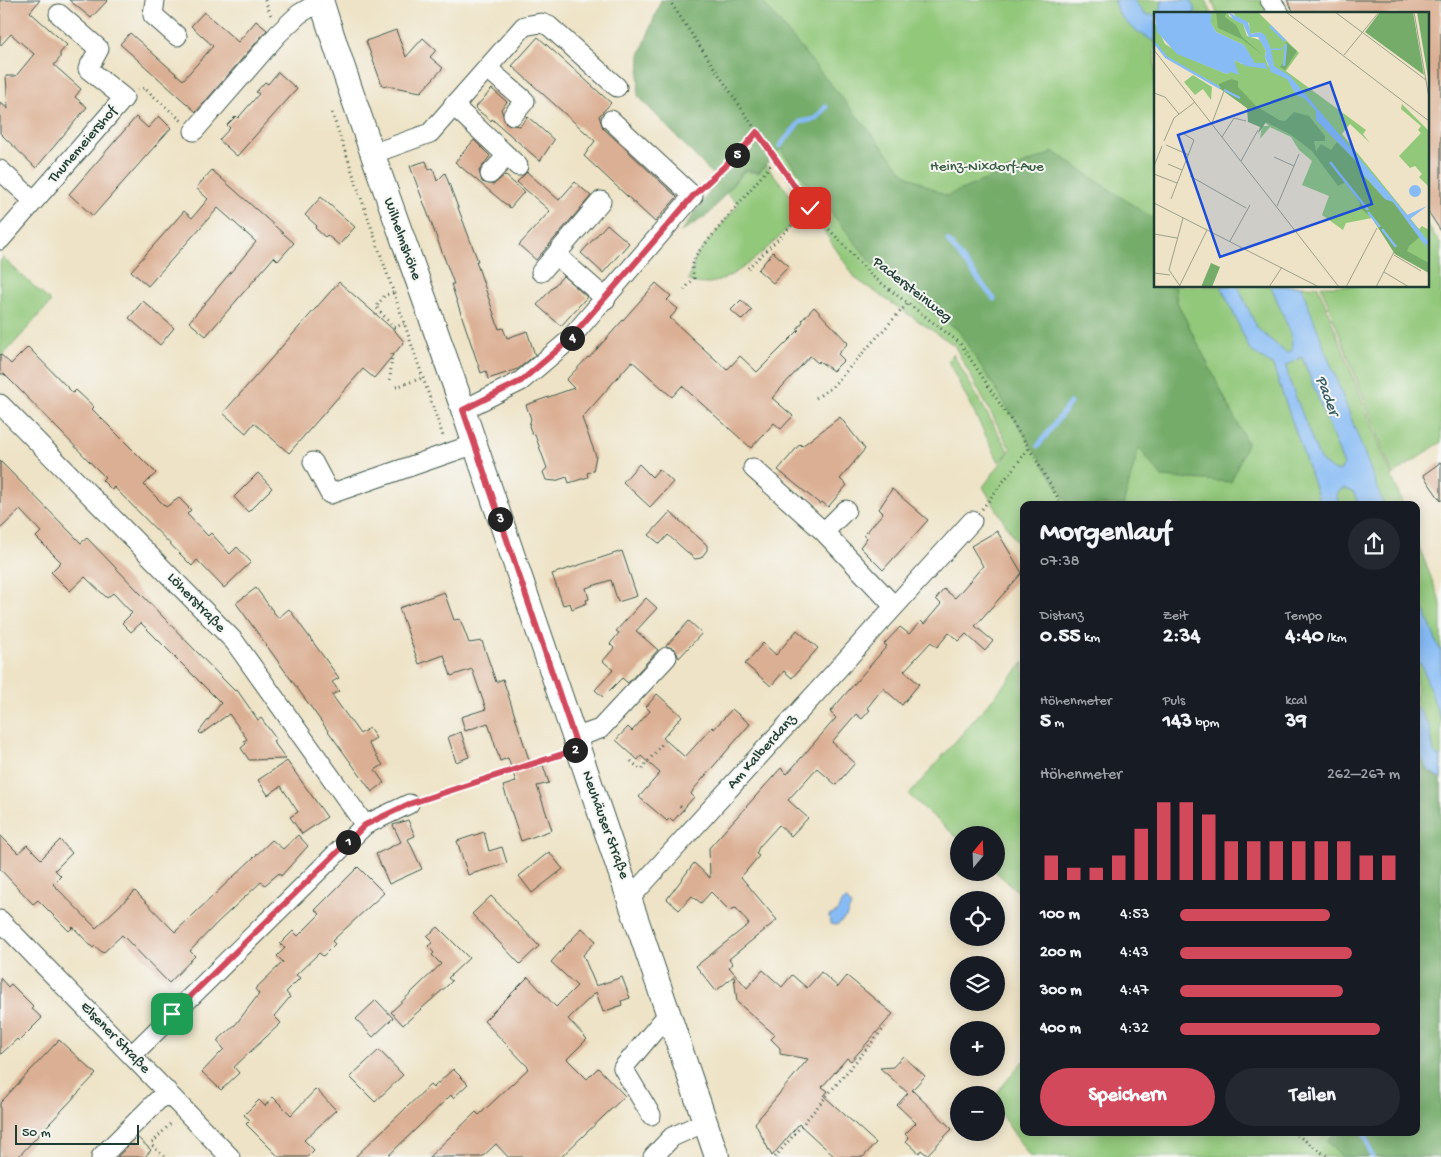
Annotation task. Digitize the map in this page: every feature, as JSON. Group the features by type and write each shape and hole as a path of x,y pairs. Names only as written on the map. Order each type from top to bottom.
{"main road":[{"name":"Wilhelmshöhe","path":"322,0 372,154 432,324"},
{"name":"Neuhäuser Straße","path":"432,324 630,898 717,1157"}],"street":[{"path":"155,0 153,15 177,36"},
{"path":"194,131 278,34 299,14 322,0"},
{"path":"1270,0 1279,12"},
{"name":"Thunemeiershof","path":"0,240 124,98 88,69 99,49 59,14"},
{"path":"372,154 430,133 524,26 541,22 549,26 617,87"},
{"path":"486,68 525,101 513,115"},
{"path":"453,105 513,161 490,174"},
{"path":"463,410 521,381 567,342 693,196 611,120"},
{"path":"0,170 34,201"},
{"path":"541,272 601,201"},
{"path":"556,255 606,299"},
{"name":"Löherstraße","path":"0,404 234,641 365,825"},
{"path":"313,462 330,494 474,444"},
{"path":"753,468 824,532 894,606"},
{"path":"824,532 846,510"},
{"name":"Am Kalberdanz","path":"630,898 972,521"},
{"path":"576,743 600,729 666,658"},
{"path":"132,1055 365,825 409,804"},
{"name":"Elsener Straße","path":"0,920 230,1157"},
{"path":"651,1116 623,1068 669,1013"},
{"path":"101,1157 167,1091"},
{"path":"653,1157 672,1137 705,1122"}],"path":[{"name":"Padersteinweg","path":"670,0 777,162 810,208 872,276 960,343 1029,448 1060,501"},
{"path":"124,98 144,88 194,131"},
{"path":"332,113 448,452"},
{"path":"693,196 743,149 757,132"},
{"path":"684,290 694,278 692,266 696,255 770,166 777,162"},
{"path":"748,268 810,208"},
{"path":"393,293 385,295 376,307 394,327 404,324"},
{"path":"816,398 832,387 907,304"},
{"path":"390,380 392,354"},
{"path":"396,387 422,378"},
{"path":"972,521 1029,448"},
{"path":"631,761 641,770 666,739"},
{"path":"409,804 576,743"},
{"path":"775,1157 885,1027"},
{"path":"164,1157 151,1144 171,1123"},
{"path":"1299,1136 1328,1157"}],"green space":[{"path":"661,0 761,0 905,174 946,196 1054,152 1154,219 1154,288 1175,288 1177,302 1247,443 1231,482 1162,477 1139,448 1124,501 1066,501 958,330 875,267 780,149 759,172 744,170 709,214 681,232 718,180 638,96 640,55"},
{"name":"Heinz-Nixdorf-Aue","path":"668,0 1206,0 1211,12 1154,12 1154,288 1319,288 1401,501 1020,501 1020,547 983,487 1011,450 954,345 856,279"},
{"path":"1212,0 1280,0 1288,12 1216,12"},
{"path":"766,165 804,212 766,249 734,273 718,281 702,284 688,280 697,255 739,204 726,193 744,171 759,173"},
{"path":"1428,226 1441,245 1441,442 1393,475 1322,288 1428,288"},
{"path":"3,258 51,302 0,359 0,261"},
{"path":"953,354 1009,452 999,462 948,361"},
{"path":"1420,549 1441,603 1441,1157 1030,1157 1005,1120 1005,1086 1002,1086 1020,1065 1020,1136 1420,1136"},
{"path":"1020,667 1020,893 1005,880 1005,826 950,826 950,831 909,795"},
{"path":"1420,754 1429,773 1441,779 1441,1157 1343,1157 1327,1142 1332,1136 1420,1136"}],"water":[{"path":"1114,0 1134,0 1145,15 1154,15 1154,41 1129,25 1119,14"},
{"path":"1162,0 1191,0 1195,12 1160,12"},
{"name":"Pader","path":"1222,288 1239,288 1257,328 1286,353 1292,351 1291,334 1272,288 1302,288 1382,501 1357,501 1354,493 1344,488 1336,493 1338,501 1320,501 1273,366 1250,350","holes":["1302,357 1344,465 1340,471 1334,471 1320,460 1288,377 1287,365"]},
{"path":"1420,599 1441,653 1441,721 1421,664"},
{"path":"1420,712 1429,725 1434,753 1441,758 1441,779 1425,765 1421,756"},
{"path":"847,900 851,906 846,917 837,925 830,924 829,916 837,912 842,901"}],"building":[{"path":"0,0 40,0 30,12 67,45 60,53 60,58 54,65 81,89 75,97 87,107 36,168 0,133 0,102 8,109 6,76 16,76 34,54 11,34 0,46"},
{"path":"69,0 108,0 91,18"},
{"path":"1287,0 1441,0 1441,231 1428,212 1428,12 1294,12"},
{"path":"204,12 238,42 256,21 267,30 196,112 120,44 130,33 183,80 213,46 191,26"},
{"path":"396,30 406,57 423,38 436,50 430,57 443,68 421,92 382,85 366,41"},
{"path":"538,37 611,103 599,116 603,128 677,197 655,222 584,156 595,141 512,66"},
{"path":"278,72 297,89 237,156 219,140 230,128 227,125 236,116 238,118 259,94 256,92 265,82 268,84"},
{"path":"492,89 507,102 501,109 506,124 520,126 528,117 554,140 540,161 492,119 491,121 475,108"},
{"path":"159,116 171,128 93,216 69,194 136,117 148,128"},
{"path":"474,140 490,156 479,171 482,182 493,185 505,175 524,192 510,208 455,162"},
{"path":"426,161 429,170 433,168 437,181 445,173 478,261 476,261 499,329 503,328 507,338 527,331 535,355 518,369 488,379 486,371 481,373 451,284 454,284 410,166"},
{"path":"212,170 294,243 278,261 274,257 206,336 189,322 256,242 218,208 148,286 131,271 184,211 192,218 208,199 196,188"},
{"path":"527,172 559,200 575,182 591,196 536,260 519,245 550,211 517,182"},
{"path":"321,197 355,227 339,245 327,235 325,237 305,215"},
{"path":"607,224 629,243 603,273 581,253"},
{"path":"773,252 789,266 773,283 758,270"},
{"path":"563,276 587,297 561,326 537,305"},
{"path":"339,282 396,332 404,342 374,378 363,369 289,453 254,423 246,433 223,413"},
{"path":"656,283 671,296 667,300 678,309 670,318 727,370 740,356 757,372 799,330 797,329 803,322 802,320 814,307 848,343 838,354 844,360 833,371 810,356 772,398 793,416 781,429 774,423 751,448 682,386 672,397 632,361 582,418 596,456 593,471 587,473 588,477 569,483 567,477 555,481 546,480 543,472 547,468 535,435 532,434 529,426 531,419 526,405 574,388 566,380 589,358"},
{"path":"741,300 752,310 742,320 731,310"},
{"path":"143,301 174,328 160,345 129,318"},
{"path":"28,347 73,393 76,390 94,407 92,409 156,473 144,485 166,507 179,498 191,510 187,514 208,536 211,533 230,554 237,547 251,562 224,588 197,560 192,566 114,487 112,490 102,480 105,477 4,374 0,374 0,354 11,364"},
{"path":"840,417 865,449 840,479 847,485 828,507 822,502 820,504 778,470 800,444 802,446"},
{"path":"0,461 81,543 87,538 220,676 235,691 237,690 258,720 261,718 276,739 273,741 286,759 249,760 241,748 246,744 244,741 247,739 229,714 201,734 199,732 221,703 141,623 131,632 122,623 132,613 113,593 107,598 85,577 70,591 51,572 61,562 36,537 41,532 20,510 0,529"},
{"path":"1441,462 1441,501 1423,475"},
{"path":"639,464 652,477 659,469 673,482 650,507 623,482"},
{"path":"258,473 272,488 248,512 234,497"},
{"path":"892,489 928,520 883,570 860,547 867,538 864,535 883,513 879,509"},
{"path":"670,512 707,545 707,550 701,558 695,559 668,535 660,544 649,535"},
{"path":"997,531 1020,570 1020,575 975,626 993,641 985,651 966,634 959,641 949,633 937,647 931,642 904,671 919,684 902,705 883,688 867,708 870,710 862,719 856,714 832,742 855,763 836,785 817,768 788,800 808,818 791,836 779,825 759,847 756,854 759,856 741,877 777,920 729,959 733,964 729,967 747,988 763,970 782,987 792,975 807,988 821,972 838,987 847,976 893,1014 851,1061 847,1058 822,1087 828,1091 824,1096 876,1143 863,1157 835,1157 799,1124 772,1156 755,1123 808,1059 780,1054 780,1048 771,1039 775,1035 737,1002 734,976 716,991 696,966 749,924 736,908 729,910 711,892 701,903 692,896 679,910 667,899 694,863 710,878 709,848 781,768 787,774 836,718 830,712 887,646 884,644 900,627 909,634 921,621 924,624 941,604 936,599 944,589 955,598 983,566 971,546"},
{"path":"622,551 637,596 618,602 611,580 586,588 589,599 586,600 587,603 572,609 570,603 563,605 552,574"},
{"path":"256,588 278,618 289,609 339,678 332,682 339,691 332,695 360,734 369,728 376,738 368,743 383,765 375,770 384,783 372,792 236,603"},
{"path":"444,592 454,620 460,619 469,643 482,641 496,682 503,679 532,769 543,765 549,783 537,786 552,830 521,841 503,786 516,782 508,758 500,761 488,723 465,731 461,717 486,709 472,669 451,676 444,655 419,664 399,608"},
{"path":"646,598 657,608 636,631 658,650 628,683 622,678 603,697 595,690 613,670 603,661 614,648 610,644 619,633 616,631"},
{"path":"689,621 702,633 679,658 675,649 666,646"},
{"path":"797,630 818,648 792,678 784,671 771,686 745,664 763,643 776,655"},
{"path":"657,694 682,716 663,738 685,757 712,727 714,729 732,709 750,724 693,790 691,794 694,797 673,821 670,818 667,821 639,797 660,773 641,756 638,760 616,740 628,727 632,731 650,711 646,707"},
{"path":"461,732 469,757 456,762 448,737"},
{"path":"287,761 327,817 302,834 290,817 298,812 281,786 268,795 258,780"},
{"path":"408,820 415,836 408,839 422,869 389,884 376,854 401,842 393,825"},
{"path":"484,832 489,851 502,847 507,863 468,875 457,841"},
{"path":"0,835 18,853 27,845 41,859 60,840 72,853 55,870 61,876 53,884 96,928 135,891 175,932 272,840 283,849 298,835 308,846 281,876 279,873 265,885 261,882 218,922 190,951 195,956 169,983 122,935 103,953 95,946 93,948 73,927 69,931 38,900 33,904 0,869"},
{"path":"549,852 563,869 532,893 519,876"},
{"path":"358,867 384,893 332,941 335,944 323,956 319,953 296,975 300,978 286,992 290,997 274,1016 281,1023 234,1067 239,1073 221,1090 202,1072 224,1049 217,1041 236,1024 259,994 255,989 283,962 277,956 285,948 280,944 293,931 298,936 320,914 315,910"},
{"path":"491,896 539,946 520,964 472,914"},
{"path":"438,927 469,958 448,978 452,981 403,1025 391,1012 441,964 432,955 434,953 428,946 433,942 427,936"},
{"path":"582,928 596,941 583,955 596,986 622,977 630,998 621,1001 622,1005 603,1012 596,992 568,1019 587,1039 567,1059 587,1079 598,1068 625,1096 561,1157 508,1157 496,1144 482,1157 429,1157 476,1112 479,1115 529,1068 484,1021 528,977 556,1007 577,986 551,962"},
{"path":"0,978 8,987 11,984 42,1018 19,1041 17,1039 0,1055"},
{"path":"376,1000 393,1018 373,1037 356,1019"},
{"path":"59,1040 96,1074 18,1157 0,1157 0,1103"},
{"path":"379,1050 403,1075 375,1102 350,1077"},
{"path":"903,1056 925,1076 912,1090 950,1127 950,1131 927,1155 921,1150 919,1153 906,1141 909,1138 905,1134 916,1123 897,1105 908,1093 880,1068 893,1067"},
{"path":"453,1069 468,1084 453,1098 451,1095 387,1157 355,1157 430,1085 433,1088"},
{"path":"316,1089 336,1110 304,1140 314,1150 307,1157 279,1157 246,1124 250,1120 244,1115 259,1100 265,1106 273,1097 291,1115"},
{"path":"137,1137 151,1150 145,1157 117,1157"}],"waterway":[{"path":"780,146 800,122 815,119 826,107"},
{"path":"948,241 994,299"},
{"path":"1038,446 1070,403"},
{"path":"1365,1136 1372,1157"}],"route":[{"path":"172,1014 365,825 409,804 578,749 463,410 521,381 567,342 621,282 693,196 743,149 757,132 810,208"}]}
